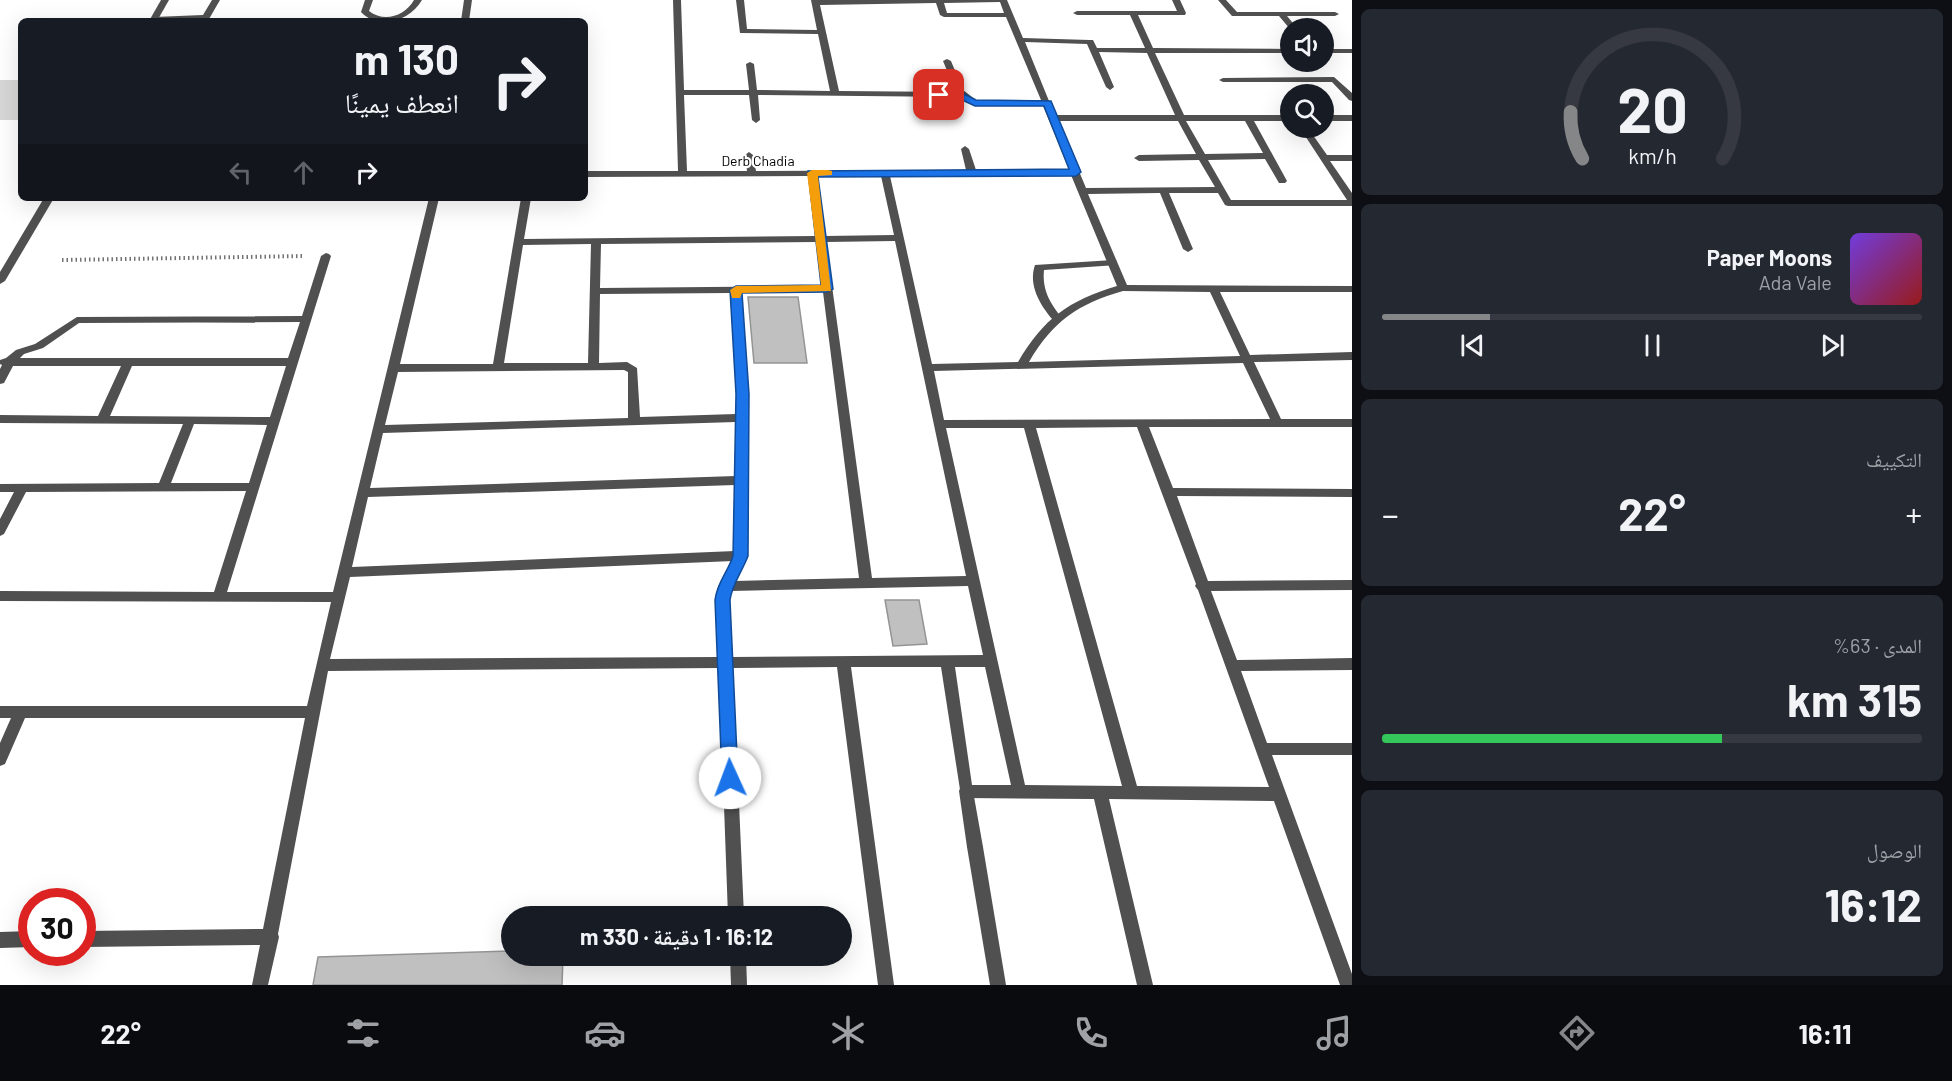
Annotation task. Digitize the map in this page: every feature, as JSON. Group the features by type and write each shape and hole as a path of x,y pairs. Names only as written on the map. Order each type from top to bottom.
{"street":[{"path":"155,18 165,0"},
{"path":"189,18 206,17 216,0"},
{"path":"369,0 365,12 374,18"},
{"path":"390,18 405,16 412,12 418,0"},
{"path":"465,18 468,0"},
{"path":"677,0 683,174"},
{"path":"740,0 743,31 822,32"},
{"path":"835,94 815,1 1003,0 1022,40 1124,288"},
{"path":"1077,13 1182,12 1176,0"},
{"path":"1222,0 1235,14 1335,14"},
{"path":"939,1 944,15 1009,15"},
{"path":"1133,13 1181,118 1231,204 1352,202"},
{"path":"1022,40 1088,41 1110,87"},
{"path":"1094,50 1280,51"},
{"path":"1334,51 1352,51"},
{"path":"948,61 960,95"},
{"path":"750,64 756,120"},
{"path":"1223,80 1334,79 1352,98"},
{"path":"681,92 960,95 975,103 1048,104"},
{"path":"1054,118 1280,118"},
{"path":"1248,118 1282,181"},
{"path":"1334,118 1352,118"},
{"path":"1311,138 1352,202"},
{"path":"965,149 972,173"},
{"path":"749,155 752,174"},
{"path":"1139,158 1268,156"},
{"path":"1325,158 1352,158"},
{"name":"Derb Chadia","path":"588,174 1076,172"},
{"path":"812,173 866,584"},
{"path":"885,173 1019,790"},
{"path":"1163,190 1188,249"},
{"path":"1084,191 1221,190"},
{"path":"0,281 47,201"},
{"path":"260,985 322,664 433,201"},
{"path":"498,367 526,201"},
{"path":"520,242 900,238"},
{"path":"594,366 596,241"},
{"path":"219,596 326,256"},
{"path":"1057,318 1044,306 1039,282 1039,267 1113,263"},
{"path":"1021,366 1038,336 1057,318 1095,296 1124,288 1352,289"},
{"path":"1213,288 1277,423"},
{"path":"596,291 827,289"},
{"path":"736,290 743,418 741,556 735,571 724,586 736,906"},
{"path":"0,380 4,362 20,352 39,346 77,320 306,319"},
{"path":"929,368 1352,356"},
{"path":"4,362 291,362"},
{"path":"102,420 128,362"},
{"path":"393,368 594,366 633,368 634,419"},
{"path":"379,429 634,419 743,418"},
{"path":"0,419 273,421"},
{"path":"163,487 190,420"},
{"path":"941,424 1352,423"},
{"path":"1029,424 1131,792"},
{"path":"1142,425 1169,492 1201,586 1348,985"},
{"path":"363,493 742,480"},
{"path":"0,488 253,487"},
{"path":"0,531 22,488"},
{"path":"1169,492 1352,493"},
{"path":"344,572 741,556"},
{"path":"724,586 975,581"},
{"path":"1201,586 1352,585"},
{"path":"0,596 339,597"},
{"path":"843,661 886,985"},
{"path":"947,661 998,985"},
{"path":"322,664 991,661"},
{"path":"1231,666 1352,664"},
{"path":"0,712 313,712"},
{"path":"0,760 20,712"},
{"path":"1262,749 1352,749"},
{"path":"966,791 1278,794"},
{"path":"1100,791 1145,985"},
{"path":"96,939 271,937"},
{"path":"0,940 18,939"},
{"path":"738,966 739,985"}],"path":[{"path":"62,260 326,256"}],"shaded area":[{"path":"0,80 18,80 18,120 0,120"}],"building":[{"path":"748,297 798,297 807,363 754,363"},
{"path":"885,600 919,600 927,644 893,646"},
{"path":"501,951 501,966 563,966 562,985 313,985 318,957"}],"slow traffic":[{"path":"736,295 736,290 827,289 812,173 828,173"}],"route":[{"path":"730,778 723,600 724,586 735,571 741,556 742,371 736,290 827,289 812,173 1076,172 1048,104 975,103 960,95 939,95"}]}
